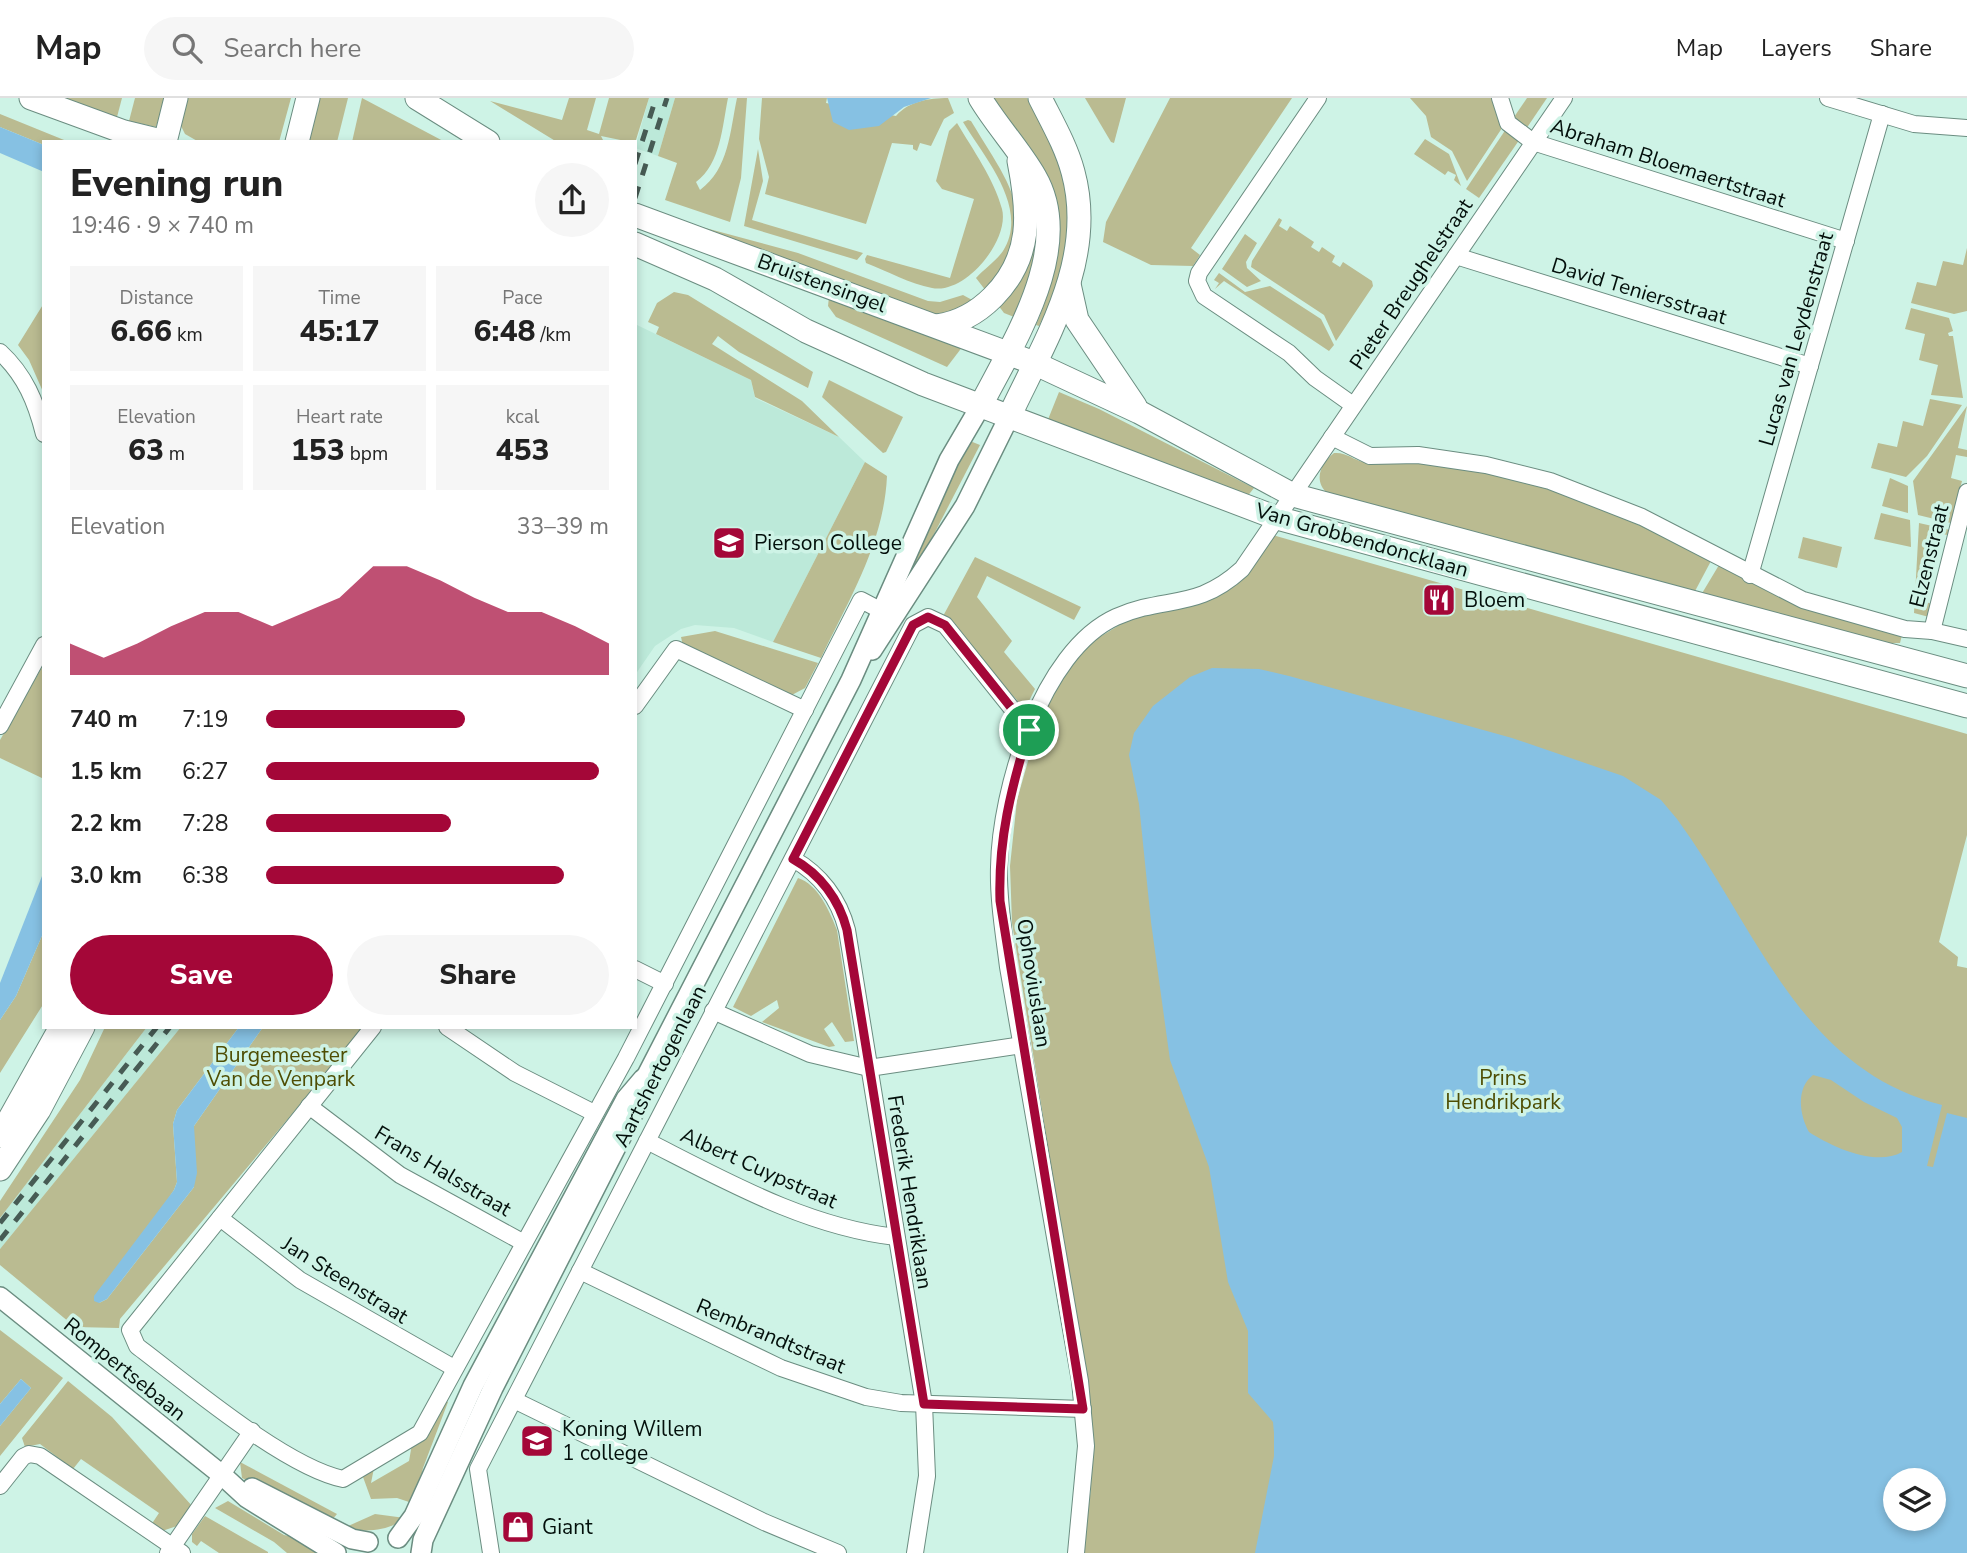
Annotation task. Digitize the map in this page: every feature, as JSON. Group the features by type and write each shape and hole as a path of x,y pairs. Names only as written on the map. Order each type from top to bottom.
{"main road":[{"path":"31,98 124,132 157,140"},
{"path":"166,140 176,98"},
{"path":"298,140 308,98"},
{"path":"417,98 485,140"},
{"path":"980,98 1035,177 1043,197 1046,248 1039,286 980,407"},
{"path":"1009,417 1069,284 1079,237 1080,206 1066,152 1040,98"},
{"path":"937,326 957,322 984,305 1018,266 1026,237 1027,211 1016,151"},
{"name":"Bruistensingel","path":"637,216 1034,363"},
{"name":"Bruistensingel","path":"637,245 715,279 806,331 980,407 1009,417"},
{"path":"1069,284 1077,320 1139,412"},
{"name":"Van Grobbendoncklaan","path":"1034,363 1139,412 1293,495 1967,676"},
{"name":"Van Grobbendoncklaan","path":"1009,417 1277,518 1967,706"},
{"path":"0,1136 60,1029"},
{"path":"0,1169 39,1110 81,1029"}],"street":[{"path":"1318,98 1199,273 1197,281 1204,296 1289,353 1315,378 1353,405"},
{"name":"Abraham Bloemaertstraat","path":"1500,98 1508,123 1533,142 1846,241"},
{"name":"Pieter Breughelstraat","path":"1277,518 1564,98"},
{"path":"1829,98 1875,108 1914,124 1967,128"},
{"name":"Lucas van Leydenstraat","path":"1750,575 1846,241 1875,108"},
{"name":"David Teniersstraat","path":"1456,256 1810,366"},
{"path":"0,352 24,380 36,403 42,426"},
{"name":"Aartshertogenlaan","path":"419,1553 493,1388 638,1104 646,1075 851,680 949,460 980,407"},
{"name":"Aartshertogenlaan","path":"851,680 965,506 1009,417"},
{"path":"1332,437 1370,456 1418,456 1486,466 1589,494 1663,527 1750,575 1803,600 1905,629 1932,631 1967,639"},
{"name":"Elzenstraat","path":"1932,631 1964,513 1967,492"},
{"name":"Ophoviuslaan","path":"1076,1553 1084,1487 1083,1409 1005,939 999,866 1009,792 1029,730 1044,696 1069,656 1088,634 1115,618 1142,608 1207,595 1226,584 1242,569 1277,518"},
{"name":"Aartshertogenlaan","path":"252,1431 333,1477 343,1479 420,1433 665,984 861,600 880,610"},
{"name":"Aartshertogenlaan","path":"491,1553 478,1469 913,625 928,617 945,625 1029,730"},
{"path":"0,726 42,649"},
{"path":"637,703 676,649 805,710"},
{"name":"Frederik Hendriklaan","path":"793,859 808,868 842,909 924,1404 927,1476 915,1553"},
{"path":"637,970 665,984"},
{"path":"713,1011 810,1054 869,1068 1022,1045"},
{"path":"0,1486 29,1454 40,1456 174,1551 252,1431 137,1346 130,1330 371,1029"},
{"path":"450,1029 515,1073 594,1113"},
{"name":"Aartshertogenlaan","path":"398,1538 407,1529 429,1488 473,1386 626,1098 646,1075"},
{"name":"Frans Halsstraat","path":"309,1106 400,1175 524,1243"},
{"name":"Albert Cuypstraat","path":"647,1141 787,1208 835,1225 896,1237"},
{"name":"Jan Steenstraat","path":"220,1218 300,1280 454,1368"},
{"path":"509,1271 519,1301"},
{"name":"Rembrandtstraat","path":"580,1271 781,1368 866,1396 924,1404 1083,1409"},
{"name":"Rompertsebaan","path":"0,1297 247,1498 336,1553"},
{"path":"514,1400 764,1522 838,1553"},
{"name":"Rompertsebaan","path":"222,1475 352,1539 362,1547"},
{"path":"362,1547 377,1538 398,1538 419,1553"}],"shaded area":[{"path":"649,98 675,98 658,156 637,149"},
{"name":"Pierson College","path":"637,325 751,380 755,398 839,437 865,462 773,642 734,628 695,625 681,629 655,646 637,672"},
{"path":"145,1029 179,1029 0,1249 0,1218"}],"green space":[{"path":"61,98 122,98 117,117"},
{"path":"135,98 165,98 156,127 129,121"},
{"path":"184,98 291,98 280,140 196,140 185,134 180,124"},
{"path":"312,98 348,98 338,140 302,140"},
{"path":"362,98 441,140 352,140"},
{"path":"569,98 596,98 587,130 599,134 609,98 649,98 636,140 601,136 603,140 554,140 490,101 562,120"},
{"path":"675,98 728,98 716,155 696,182 700,190 710,181 723,160 737,98 747,98 741,178 730,222 665,200 677,163 658,156"},
{"path":"762,98 827,98 826,103 896,116 920,101 948,98 954,113 944,119 931,146 920,143 917,151 913,149 913,145 892,143 866,224 765,194 769,177 759,139"},
{"path":"992,98 1027,98 1056,151 1066,182 1070,213 1060,283 1039,326 1036,325 1052,280 1056,258 1058,236 1052,194 1027,143"},
{"path":"1085,98 1126,98 1114,143 1111,142"},
{"path":"1170,98 1292,98 1191,248 1200,255 1193,266 1151,265 1103,242 1106,222"},
{"path":"1410,98 1496,98 1504,125 1467,181 1452,151 1431,137 1426,116"},
{"path":"1527,98 1547,98 1524,132 1512,120"},
{"path":"0,114 64,140 42,140 42,144 0,127"},
{"path":"968,120 1009,186 1017,224 1013,244 1003,266 986,291 976,278 1003,251 1010,235 1011,218 1001,184 963,122"},
{"path":"957,123 988,176 1002,209 1003,222 992,249 971,274 945,288 915,284 866,263 867,255 950,278 974,199 942,189 936,181 949,131"},
{"path":"1506,129 1522,136 1479,198 1466,189"},
{"path":"1425,139 1449,154 1461,186 1454,180 1456,175 1448,171 1445,175 1414,154"},
{"path":"758,149 763,181 752,220 863,253 857,260 744,226"},
{"path":"1279,218 1282,220 1279,226 1287,231 1290,226 1314,242 1311,247 1319,252 1322,247 1335,256 1332,262 1340,267 1343,262 1372,281 1373,286 1336,341 1324,315 1251,267 1252,261"},
{"path":"1036,225 1041,240 1019,319 1004,313 998,305"},
{"path":"698,226 798,253 928,301 940,302 963,295 974,301 951,314 933,314"},
{"path":"1245,234 1257,243 1246,262 1247,268 1261,281 1247,287 1222,269"},
{"path":"1967,248 1967,311 1954,314 1911,303 1917,282 1936,286 1943,261 1963,265"},
{"path":"1219,273 1245,292 1270,286 1321,319 1334,345 1329,351 1224,281 1215,289 1219,283 1214,280"},
{"path":"674,292 688,295 813,372 808,388 739,352 718,336 712,344 802,401 839,437 755,397 751,380 656,334 659,327 648,322 657,303"},
{"path":"829,297 963,346 947,367 836,317 828,306"},
{"path":"42,306 42,389 29,360 18,345"},
{"path":"1911,308 1949,318 1953,331 1948,333 1953,336 1963,398 1931,395 1938,365 1919,360 1925,334 1905,329"},
{"path":"829,380 903,417 886,452 883,453 822,397"},
{"path":"1059,392 1099,409 1254,488 1246,498 1047,422"},
{"path":"1930,399 1962,405 1927,456 1906,477 1871,468 1878,443 1897,447 1903,421 1923,426"},
{"path":"1967,406 1958,448 1967,450 1967,457 1956,455 1951,478 1962,481 1951,523 1918,515 1913,481"},
{"path":"970,441 980,445 933,536 901,589 943,492"},
{"path":"1334,453 1364,462 1424,463 1519,481 1617,515 1711,561 1694,593 1327,493 1320,483 1320,472"},
{"path":"865,462 887,476 879,524 863,570 821,658 773,642"},
{"path":"1890,478 1908,486 1908,513 1882,506"},
{"path":"1881,513 1910,520 1911,547 1874,539"},
{"path":"1919,523 1950,530 1948,535 1942,534 1926,602 1932,604 1929,617 1914,613"},
{"name":"Prins Hendrikpark","path":"1269,534 1967,734 1967,835 1939,942 1958,957 1957,966 1967,968 1967,1553 1082,1553 1091,1489 1092,1422 1012,923 1010,866 1017,800 1047,694 1075,652 1131,618 1202,602"},
{"path":"1803,537 1842,547 1837,568 1798,558"},
{"path":"975,557 1081,607 1074,620 987,576 977,597 1012,641 1004,652 1035,689 1025,709 942,618"},
{"path":"1719,565 1799,605 1902,635 1900,643 1877,643 1701,595"},
{"path":"715,631 818,663 805,688 790,696 683,646 681,637"},
{"path":"42,667 42,778 0,758 0,740"},
{"path":"798,878 817,892 837,930 854,1041 845,1042 832,1022 824,1029 835,1046 829,1047 762,1022 779,1008 777,1000 751,1016 733,1007"},
{"path":"42,936 42,1006 0,1073 0,1020 16,996"},
{"path":"104,1029 145,1029 0,1218 0,1201 80,1080"},
{"name":"Burgemeester Van de Venpark","path":"179,1029 238,1029 177,1110 173,1124 177,1182 99,1303 107,1299 194,1187 194,1126 262,1029 363,1029 120,1319 119,1328 75,1327 0,1265 0,1249"},
{"path":"0,1330 63,1378 0,1456 0,1426 31,1388 21,1379 0,1404"},
{"path":"68,1381 112,1417 193,1507 180,1525 162,1531 151,1525 159,1513 81,1459 73,1469 40,1444 25,1447 22,1438"},
{"path":"442,1399 448,1402 423,1468 415,1504 397,1498 371,1499 363,1477 374,1468 371,1483 409,1461 412,1444"},
{"path":"240,1462 337,1514 331,1521 242,1478"},
{"path":"228,1501 284,1535 307,1540 319,1553 287,1553 274,1542 215,1508"},
{"path":"375,1514 405,1518 377,1530 346,1527"},
{"path":"205,1516 268,1553 219,1553 201,1541 197,1546 192,1542 192,1534"}],"water":[{"path":"827,98 931,98 904,107 879,126 849,130 833,122"},
{"path":"0,127 42,144 42,171 0,153"},
{"name":"Prins Hendrikpark","path":"1212,668 1259,669 1512,738 1623,776 1661,800 1677,819 1786,989 1816,1027 1851,1060 1893,1087 1942,1105 1927,1166 1933,1167 1947,1113 1967,1118 1967,1553 1255,1553 1274,1456 1273,1422 1248,1393 1248,1331 1228,1282 1209,1167 1170,1060 1151,922 1139,804 1129,755 1134,733 1153,706 1190,677","holes":["1813,1075 1831,1080 1864,1102 1897,1118 1902,1127 1902,1152 1891,1156 1867,1156 1842,1149 1809,1132 1801,1109 1804,1087"]},
{"path":"42,876 42,936 16,996 0,1020 0,983"},
{"path":"238,1029 262,1029 194,1126 197,1173 194,1187 107,1299 99,1303 94,1301 94,1296 174,1190 177,1182 173,1124 177,1110"},
{"path":"21,1379 31,1388 0,1426 0,1404"}],"railway":[{"path":"637,158 656,98"},
{"path":"637,192 667,98"},
{"path":"0,1223 155,1029"},
{"path":"0,1240 168,1029"}],"place":[{"name":"Pierson College","path":"729,543"},
{"name":"Bloem","path":"1439,600"},
{"name":"Koning Willem 1 college","path":"537,1441"},
{"name":"Giant","path":"518,1527"}],"route":[{"path":"920,619 938,619 945,625 1029,730 1009,792 1002,830 1000,901 1008,967 1083,1409 924,1404 842,909 808,868 793,859 913,625 920,619"}]}
